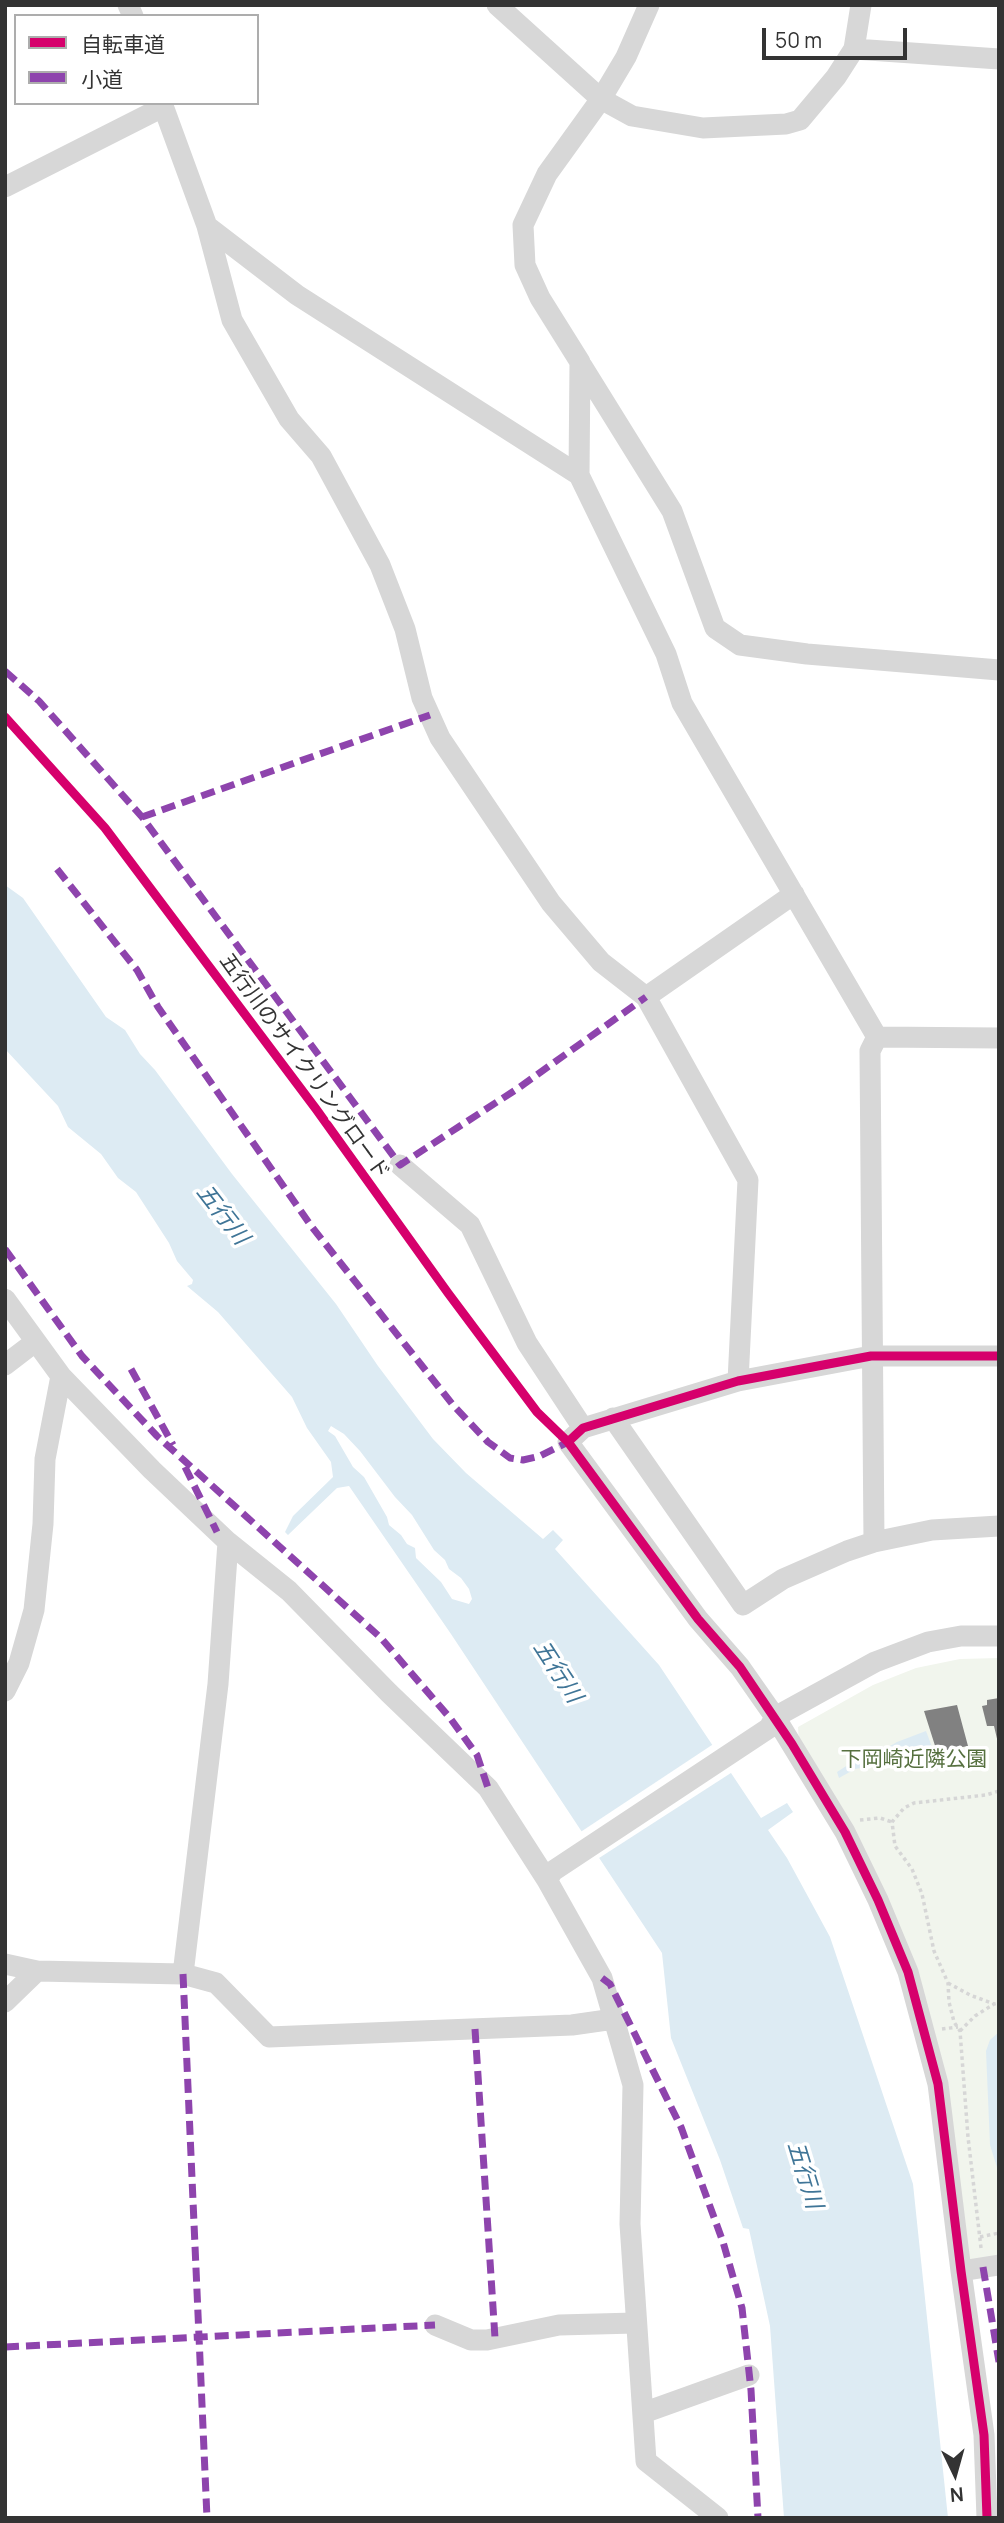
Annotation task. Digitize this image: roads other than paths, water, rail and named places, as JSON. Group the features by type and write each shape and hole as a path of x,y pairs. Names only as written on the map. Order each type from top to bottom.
{"street":[{"path":"497,5 601,99 632,116 704,128 786,124 800,120 836,77 854,49 861,5"},
{"path":"649,5 626,57 601,99 547,174 523,225 525,265 540,298 672,512 715,628 740,645 807,654 999,670"},
{"path":"854,49 999,59"},
{"path":"5,187 162,105 207,226 232,320 289,419 321,456 380,565 405,629 422,698 440,738 551,903 601,962 646,997 748,1180 738,1381"},
{"path":"207,226 297,295 579,475"},
{"path":"580,362 579,475 666,654 682,703 877,1037"},
{"path":"646,997 794,894"},
{"path":"877,1037 999,1038"},
{"path":"874,1542 870,1051 877,1037"},
{"path":"400,1165 470,1225 527,1343 583,1428"},
{"path":"5,1299 61,1376 152,1471 228,1542 289,1591 488,1788 550,1875 601,1978 633,2085 630,2224 646,2461 718,2518"},
{"path":"5,1365 35,1342"},
{"path":"987,2518 984,2435 938,2084 908,1972 842,1826 772,1723 740,1667 698,1619 568,1442 583,1428 738,1381 871,1356 999,1356"},
{"path":"5,1691 19,1663 34,1610 43,1524 46,1458 61,1376"},
{"path":"613,1418 743,1605 783,1579 874,1542 932,1530 999,1525"},
{"path":"183,1974 218,1684 228,1542"},
{"path":"550,1875 772,1723 875,1661 928,1642 961,1636 999,1636"},
{"path":"5,1964 37,1972 183,1974 216,1983 269,2037 572,2025 614,2019"},
{"path":"5,2002 37,1972"},
{"path":"961,2271 991,2266"},
{"path":"435,2325 471,2340 487,2340 559,2325 635,2323"},
{"path":"643,2413 749,2375"}],"water":[{"name":"五行川","path":"5,885 23,898 106,1017 125,1030 140,1054 155,1070 232,1174 336,1304 433,1439 466,1473 543,1539 553,1530 563,1540 555,1549 659,1665 761,1818 787,1803 793,1812 768,1830 787,1858 830,1937 913,2184 948,2518 784,2518 770,2326 749,2229 743,2228 720,2160 671,2038 662,1953 451,1634 349,1486 337,1488 288,1535 285,1532 293,1516 333,1477 331,1462 307,1428 292,1397 218,1312 187,1286 192,1284 193,1280 177,1261 169,1243 136,1192 118,1178 101,1154 68,1127 58,1106 5,1049","holes":["331,1426 344,1434 412,1515 449,1569 461,1578 469,1589 472,1599 469,1604 452,1599 441,1582 416,1558 415,1548 407,1544 389,1525 364,1477 353,1467 335,1436 328,1431"]},
{"path":"926,1731 935,1755 855,1769 839,1778 837,1772 851,1763"},
{"path":"999,2032 999,2174 990,2145 986,2051 990,2040"}],"park label":[{"name":"下岡崎近隣公園","path":"914,1760"}]}
